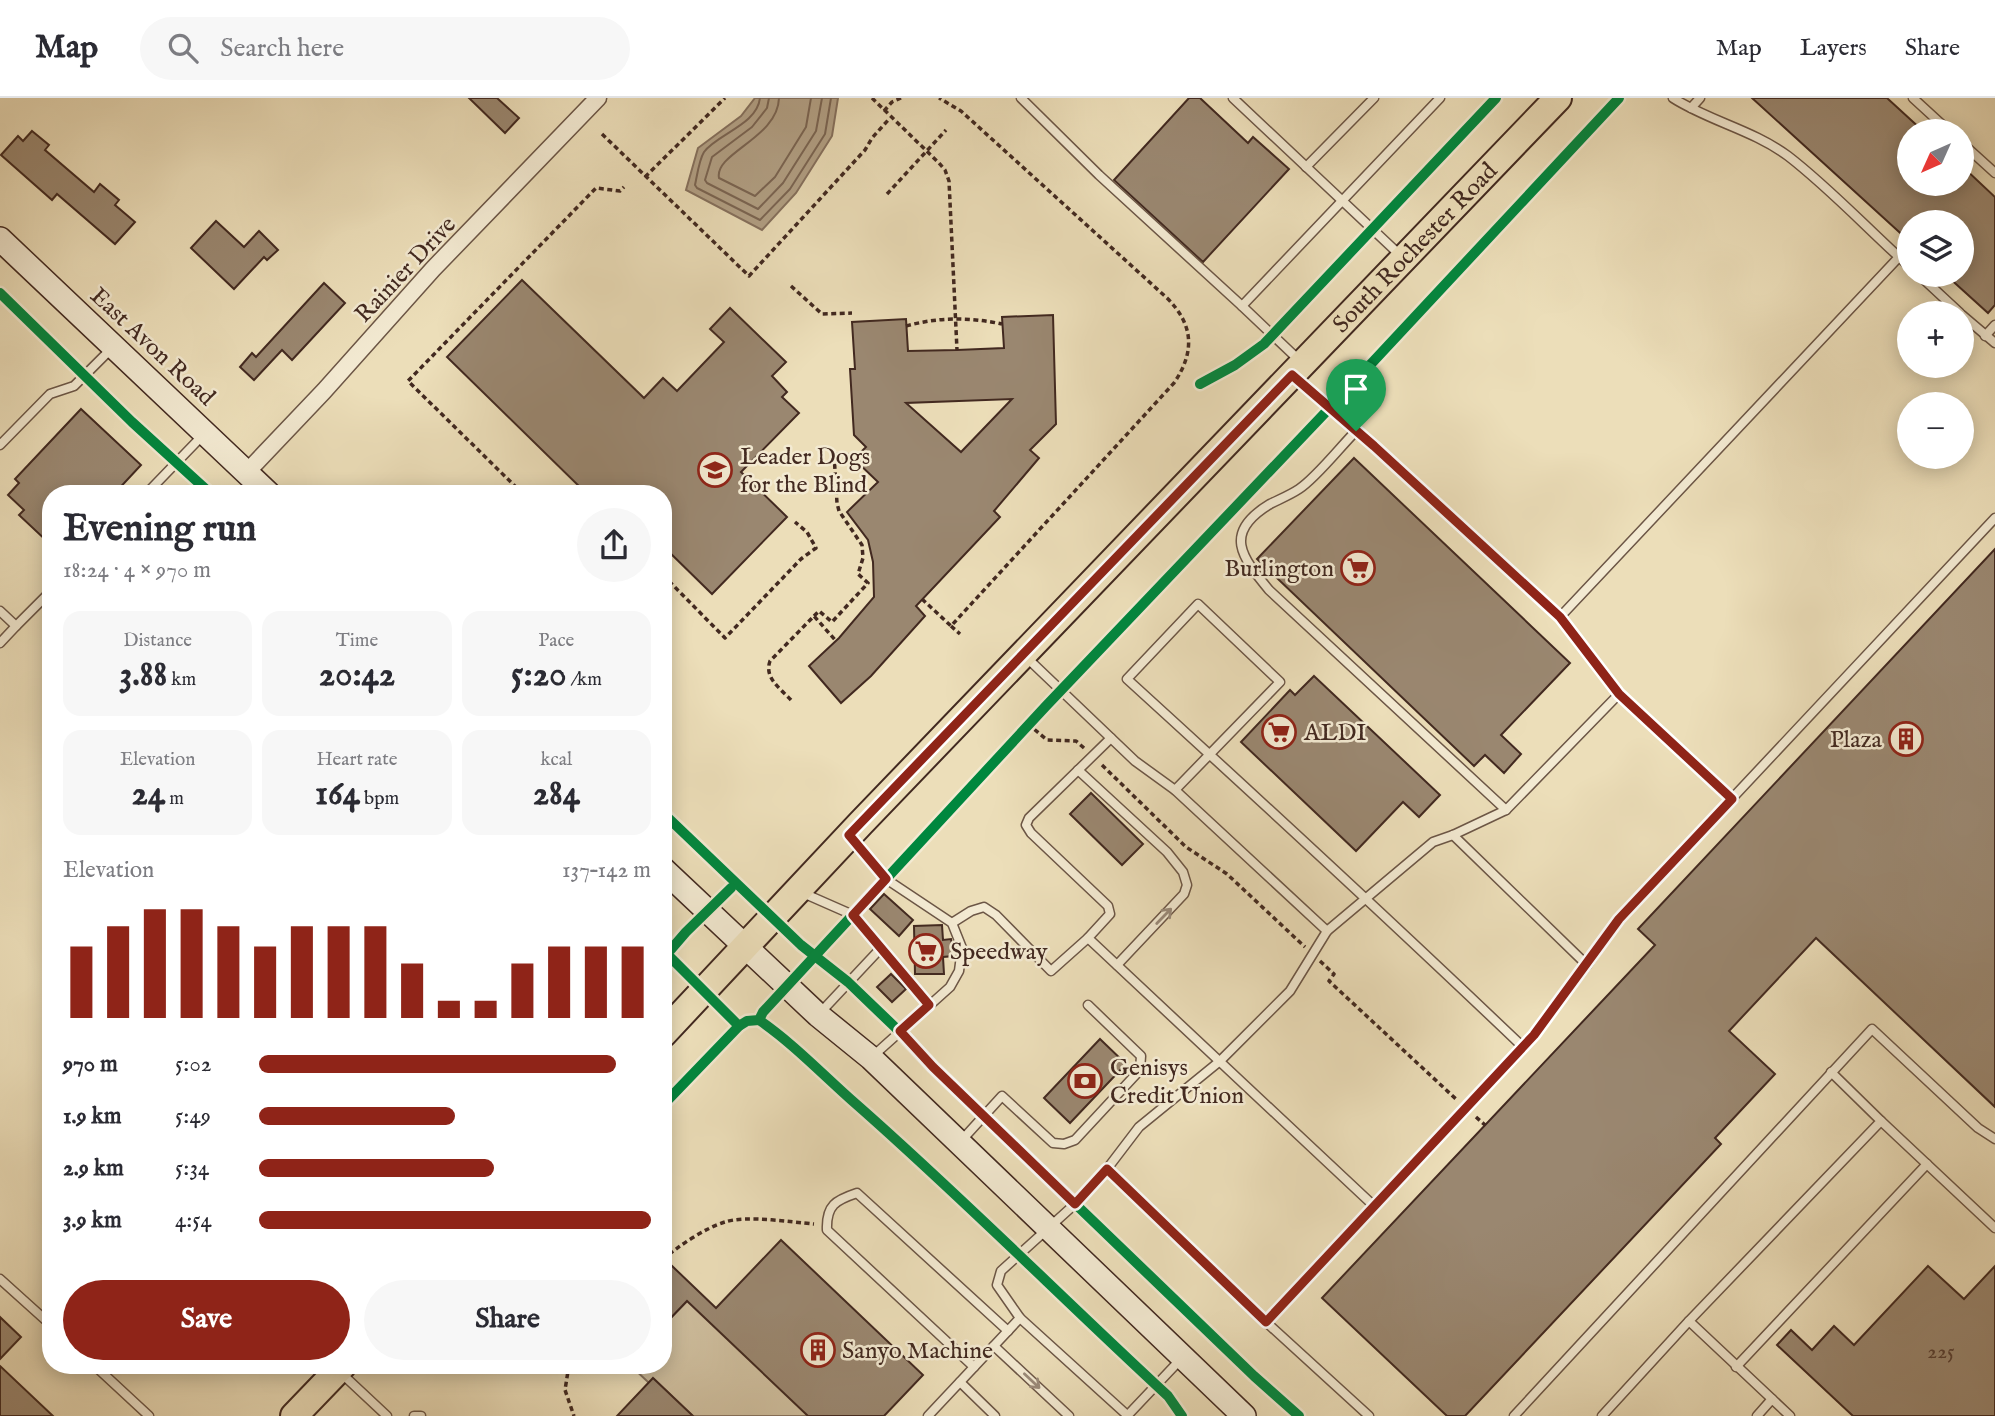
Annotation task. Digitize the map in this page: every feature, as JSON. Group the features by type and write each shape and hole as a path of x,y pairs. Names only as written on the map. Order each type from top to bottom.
{"main road":[{"name":"South Rochester Road","path":"672,1025 849,835 1558,98"},
{"name":"East Avon Road","path":"0,239 260,485"},
{"path":"672,877 818,1015 871,1058 1244,1416"},
{"path":"294,1416 334,1374"}],"street":[{"name":"Rainier Drive","path":"247,472 433,269 598,98"}],"lane":[{"path":"1021,98 1099,175 1242,306 1297,370 1356,431 1560,617 1619,694 1732,799"},
{"path":"1233,98 1404,259"},
{"path":"1306,167 1374,98"},
{"path":"1242,306 1440,98"},
{"path":"1673,98 1787,155 1897,255"},
{"path":"1691,108 1700,98"},
{"path":"1913,98 1936,119"},
{"path":"1974,154 1995,173"},
{"path":"1560,617 1897,259"},
{"path":"1932,287 1947,301"},
{"path":"1985,337 1995,325"},
{"path":"1974,326 1995,343"},
{"path":"0,445 50,394 74,386 115,346"},
{"path":"1356,431 1301,488 1268,505 1253,517 1243,531 1239,543 1242,554 1269,590 1506,810"},
{"path":"155,485 206,432"},
{"path":"1266,1322 1523,1047 1619,919 1995,518"},
{"path":"0,643 42,600"},
{"path":"1175,790 1210,754 1280,682 1199,604 1127,680 1210,754 1367,898 1523,1047"},
{"path":"0,611 16,626"},
{"path":"1023,654 1135,761 1175,790 1327,931"},
{"path":"1182,1357 1127,1416 1020,1318 997,1285 1001,1271 1075,1204 1107,1169 1139,1127 1220,1061 1290,991 1327,931 1433,842 1506,810 1619,694"},
{"path":"952,923 971,911 984,907 996,915 1051,971 1110,914 1108,906 1031,833 1026,825 1029,818 1111,738"},
{"path":"1078,770 1167,852 1183,872 1187,885 1184,894 1116,965"},
{"path":"849,835 886,879 952,923 962,948 959,971 950,987 871,1058"},
{"path":"1453,835 1587,965"},
{"path":"798,890 853,915 929,1005"},
{"path":"1087,938 1374,1206"},
{"path":"818,1015 880,949"},
{"path":"959,1143 1002,1096 1053,1143 1064,1144 1075,1140 1140,1070 1141,1056 1088,1005"},
{"path":"1514,1416 1872,1029 1978,1128 1995,1139"},
{"path":"1831,1072 1995,1228"},
{"path":"1602,1416 1881,1121"},
{"path":"1736,1367 1927,1164"},
{"path":"1107,1169 1266,1322 1369,1416"},
{"path":"974,1367 827,1230 826,1215 838,1199 858,1193 1008,1331"},
{"path":"0,1279 42,1317"},
{"path":"928,1416 1020,1318"},
{"path":"1689,1321 1790,1416"},
{"path":"994,1346 1069,1416"},
{"path":"104,1374 149,1416"},
{"path":"346,1374 387,1416"},
{"path":"960,1382 995,1416"},
{"path":"1757,1416 1772,1399"},
{"path":"414,1416 421,1416"}],"path":[{"path":"645,177 725,98"},
{"path":"872,98 945,170 949,181 957,350"},
{"path":"884,111 892,102 901,98"},
{"path":"939,98 961,111 1167,298 1179,310 1189,339 1184,368 1174,383 951,626"},
{"path":"602,134 750,276 865,150 890,118"},
{"path":"887,194 946,130"},
{"path":"514,485 408,381 596,188 620,191 624,187"},
{"path":"791,286 822,314 852,313"},
{"path":"906,326 929,320 956,318 1002,324"},
{"path":"791,700 770,678 767,668 770,661 819,611 832,622 868,583 859,574 863,558 862,545 839,511 837,503 834,454 858,455"},
{"path":"672,584 725,638 801,559 816,548 807,532 795,522"},
{"path":"922,599 960,634"},
{"path":"814,616 836,640"},
{"path":"1019,734 1037,715"},
{"path":"1028,724 1047,740 1076,741 1186,846 1227,874 1313,954 1334,974 1329,981 1485,1125"},
{"path":"672,1250 725,1222 771,1219 827,1225"},
{"path":"568,1374 565,1391 574,1416"}],"shaded area":[{"path":"691,1297 808,1416 693,1416 654,1379 649,1383 640,1374 672,1374 672,1317"}],"water":[{"path":"755,98 838,98 832,136 796,193 762,230 686,190 698,148 741,116"}],"building":[{"path":"469,98 497,98 519,118 505,133"},
{"path":"1189,98 1200,98 1248,143 1253,137 1289,169 1203,262 1114,180"},
{"path":"1752,98 1887,98 1910,119 1897,119 1897,196 1974,196 1974,177 1995,197 1995,305 1988,313 1959,287 1974,287 1974,210 1897,210 1897,230"},
{"path":"32,131 49,145 45,150 94,192 100,184 119,200 115,205 135,222 115,244 57,194 52,200 1,155 18,136 23,141"},
{"path":"216,221 244,247 259,231 278,250 267,260 264,257 234,289 191,248"},
{"path":"522,280 644,398 663,378 677,391 724,342 710,329 730,308 786,362 772,376 787,392 782,397 799,413 741,472 787,517 712,594 672,555 672,485 578,485 447,357"},
{"path":"324,283 345,303 292,360 282,350 254,380 240,367 252,353 256,357"},
{"path":"1053,315 1056,424 1030,450 1039,458 994,511 1000,517 916,606 925,616 871,676 841,703 809,666 839,638 874,597 873,562 868,540 847,512 878,482 854,459 866,447 854,435 850,369 855,369 852,322 906,319 908,351 957,350 1004,348 1002,317","holes":["1012,399 961,452 906,403"]},
{"path":"81,409 141,465 122,485 42,485 42,537 19,515 24,510 8,495 19,483 15,479"},
{"path":"1354,458 1570,663 1501,735 1521,754 1504,773 1485,755 1474,766 1257,559"},
{"path":"1995,549 1995,1107 1816,938 1729,1031 1775,1074 1715,1138 1721,1144 1465,1416 1447,1416 1322,1298 1655,945 1638,929"},
{"path":"1314,676 1440,795 1419,817 1403,802 1356,851 1241,742 1290,690 1295,695"},
{"path":"1091,793 1143,844 1122,865 1070,814"},
{"path":"884,894 913,920 899,936 870,909"},
{"path":"942,925 943,940 951,939 954,956 943,957 944,974 915,974 914,926"},
{"path":"891,974 906,989 892,1002 877,987"},
{"name":"Genisys Credit Union","path":"1100,1039 1126,1064 1070,1123 1044,1098"},
{"name":"Sanyo Machine","path":"781,1240 923,1375 884,1416 808,1416 687,1301 672,1317 672,1266 716,1308"},
{"path":"1928,1266 1964,1299 1995,1266 1995,1416 1853,1416 1777,1345 1791,1330 1812,1350 1834,1326 1854,1345"},
{"path":"0,1317 21,1337 0,1359"},
{"path":"0,1366 53,1416 0,1416"},
{"path":"653,1378 693,1416 617,1416"}],"cycle path":[{"path":"1200,384 1235,365 1264,344 1496,98"},
{"path":"672,1096 739,1026 747,1021 759,1020 763,1012 1046,706 1342,395 1619,98"},
{"path":"0,293 132,422 201,485"},
{"path":"672,822 801,945 848,982 1254,1376 1299,1416"},
{"path":"672,948 731,888"},
{"path":"672,959 739,1026"},
{"path":"759,1020 797,1050 935,1176 1168,1396 1182,1416"}],"place":[{"name":"Leader Dogs for the Blind","path":"715,470"},
{"name":"Burlington","path":"1358,568"},
{"name":"ALDI","path":"1279,732"},
{"name":"Plaza","path":"1906,739"},
{"name":"Speedway","path":"926,951"},
{"name":"Genisys Credit Union","path":"1085,1081"},
{"name":"Sanyo Machine","path":"818,1350"}],"route":[{"path":"1292,375 1356,431 1560,617 1619,694 1732,799 1619,919 1534,1035 1266,1322 1107,1169 1075,1204 933,1067 900,1031 929,1005 853,915 886,879 849,835 1292,375"}]}
